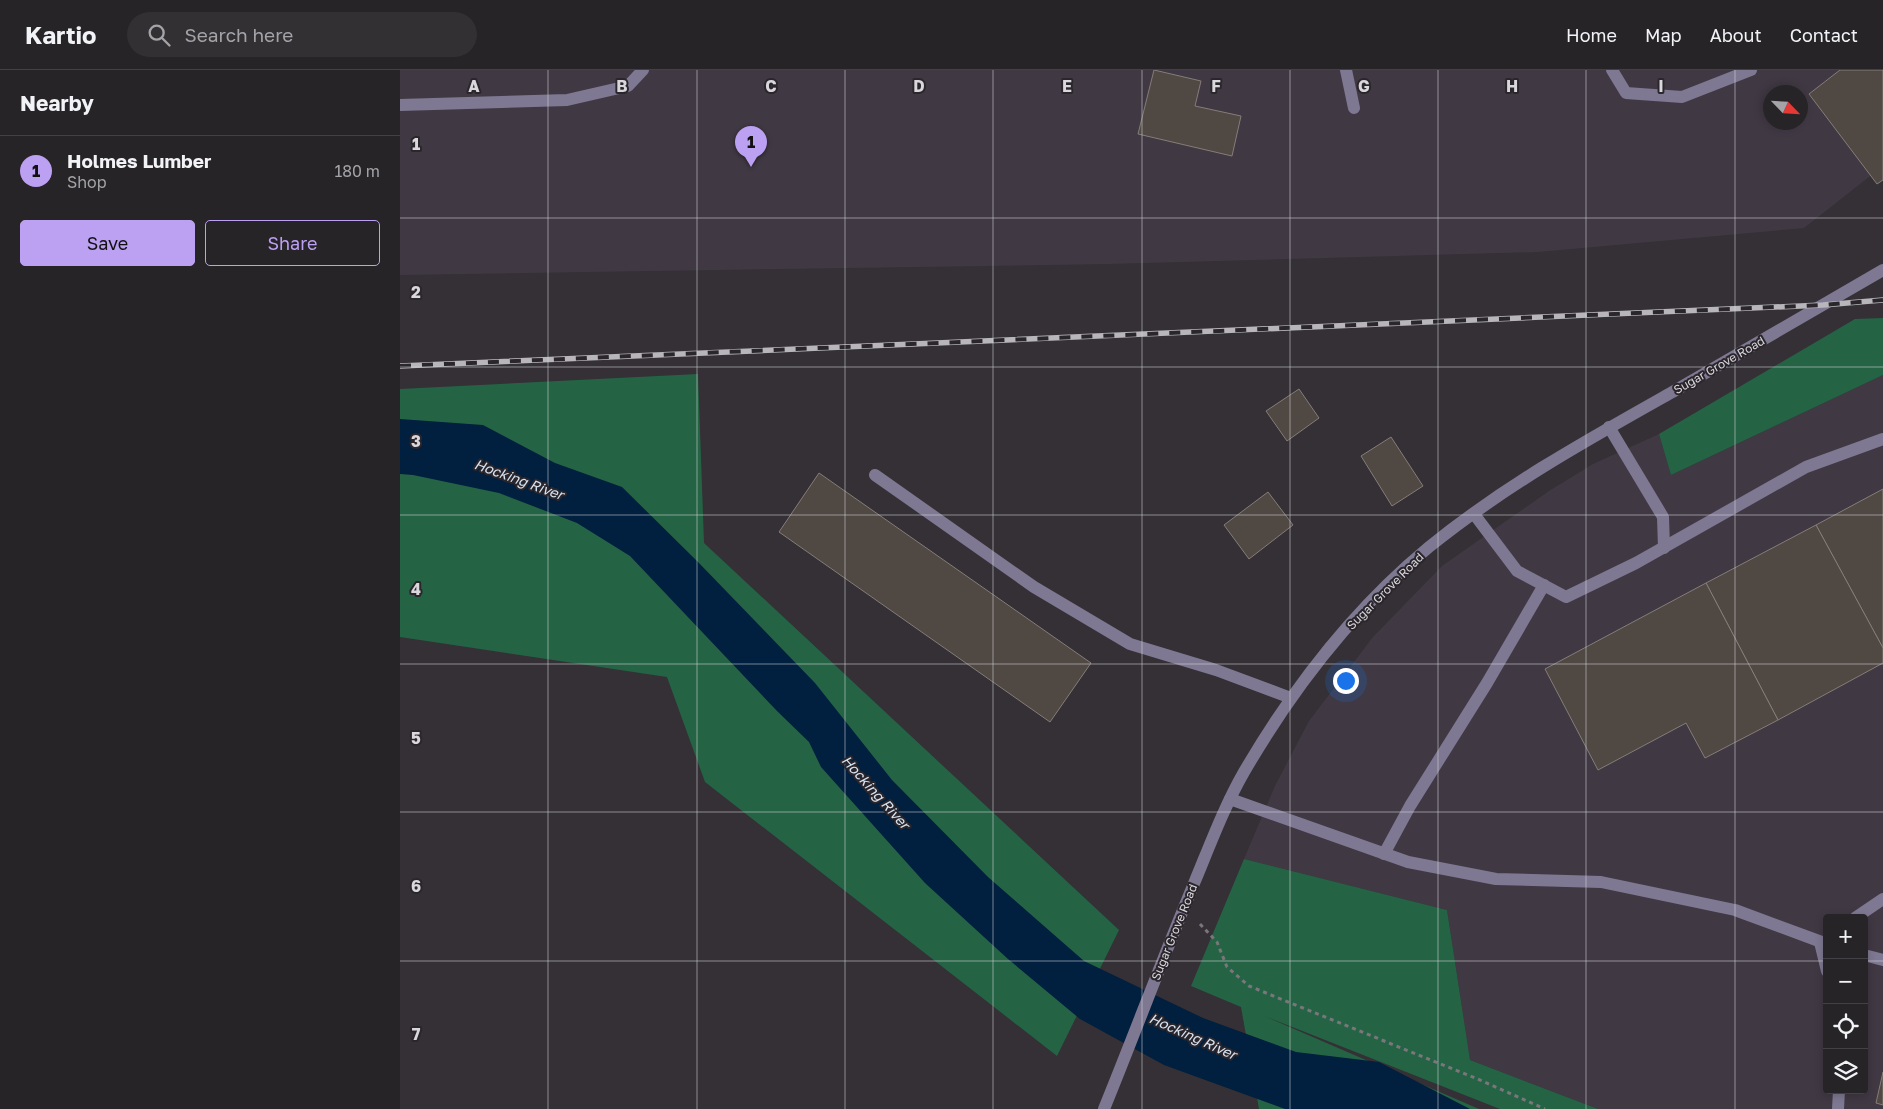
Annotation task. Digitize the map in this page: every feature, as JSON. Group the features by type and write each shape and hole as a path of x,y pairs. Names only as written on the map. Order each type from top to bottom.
{"street":[{"path":"400,105 567,100 628,86 643,70"},
{"path":"1346,70 1354,108"},
{"path":"1612,70 1626,94 1682,97 1751,70"},
{"name":"Sugar Grove Road","path":"1104,1109 1180,916 1230,799 1276,718 1312,669 1356,618 1397,576 1428,548 1495,497 1557,457 1883,270"},
{"path":"1610,427 1663,517 1664,548"},
{"path":"1474,514 1517,571 1566,597 1636,564 1806,467 1883,438"},
{"path":"875,475 1034,587 1130,644 1216,670 1291,698"},
{"path":"1384,854 1410,806 1487,683 1544,585"},
{"path":"1230,799 1408,862 1496,879 1601,882 1735,910 1823,941"},
{"path":"1861,914 1883,899"},
{"path":"1868,956 1883,960"},
{"path":"1838,1109 1839,1094"}],"path":[{"path":"1180,916 1202,925 1216,942 1227,967 1249,986 1480,1080 1545,1109"}],"shaded area":[{"path":"400,70 1883,70 1883,166 1804,228 1538,252 1107,264 400,275"},
{"path":"1883,375 1883,1109 1598,1109 1470,1060 1447,910 1244,859 1275,786 1309,721 1373,637 1442,566 1549,491 1593,464 1659,434 1671,475"}],"green space":[{"path":"1883,318 1883,375 1671,475 1659,434 1855,319"},
{"path":"698,374 704,543 1119,930 1057,1056 705,782 667,677 400,637 400,389"},
{"path":"1244,859 1447,910 1470,1060 1598,1109 1500,1109 1264,1016 1479,1109 1259,1109 1241,1007 1191,986"}],"water":[{"name":"Hocking River","path":"400,419 483,425 555,463 622,487 698,562 815,683 892,780 988,877 1084,961 1203,1018 1296,1052 1379,1062 1470,1109 1285,1109 1164,1065 1080,1019 1008,959 925,883 821,767 809,742 777,711 630,556 577,523 499,493 400,474"}],"building":[{"path":"1154,70 1201,81 1195,106 1241,116 1232,156 1138,134"},
{"path":"1840,70 1883,70 1883,180 1877,184 1809,94"},
{"path":"1299,389 1319,418 1287,441 1266,411"},
{"path":"1391,437 1423,486 1392,506 1361,456"},
{"path":"819,473 1091,663 1050,722 779,532"},
{"path":"1883,489 1883,648 1816,525"},
{"path":"1268,492 1293,525 1249,559 1224,525"},
{"path":"1816,525 1883,648 1883,663 1778,720 1706,583"},
{"path":"1706,583 1778,720 1705,758 1686,723 1598,770 1545,669"},
{"path":"1883,1072 1883,1105 1876,1103"}],"railway":[{"path":"400,366 1823,305 1883,300"}],"place":[{"name":"Holmes Lumber","path":"751,167"}]}
